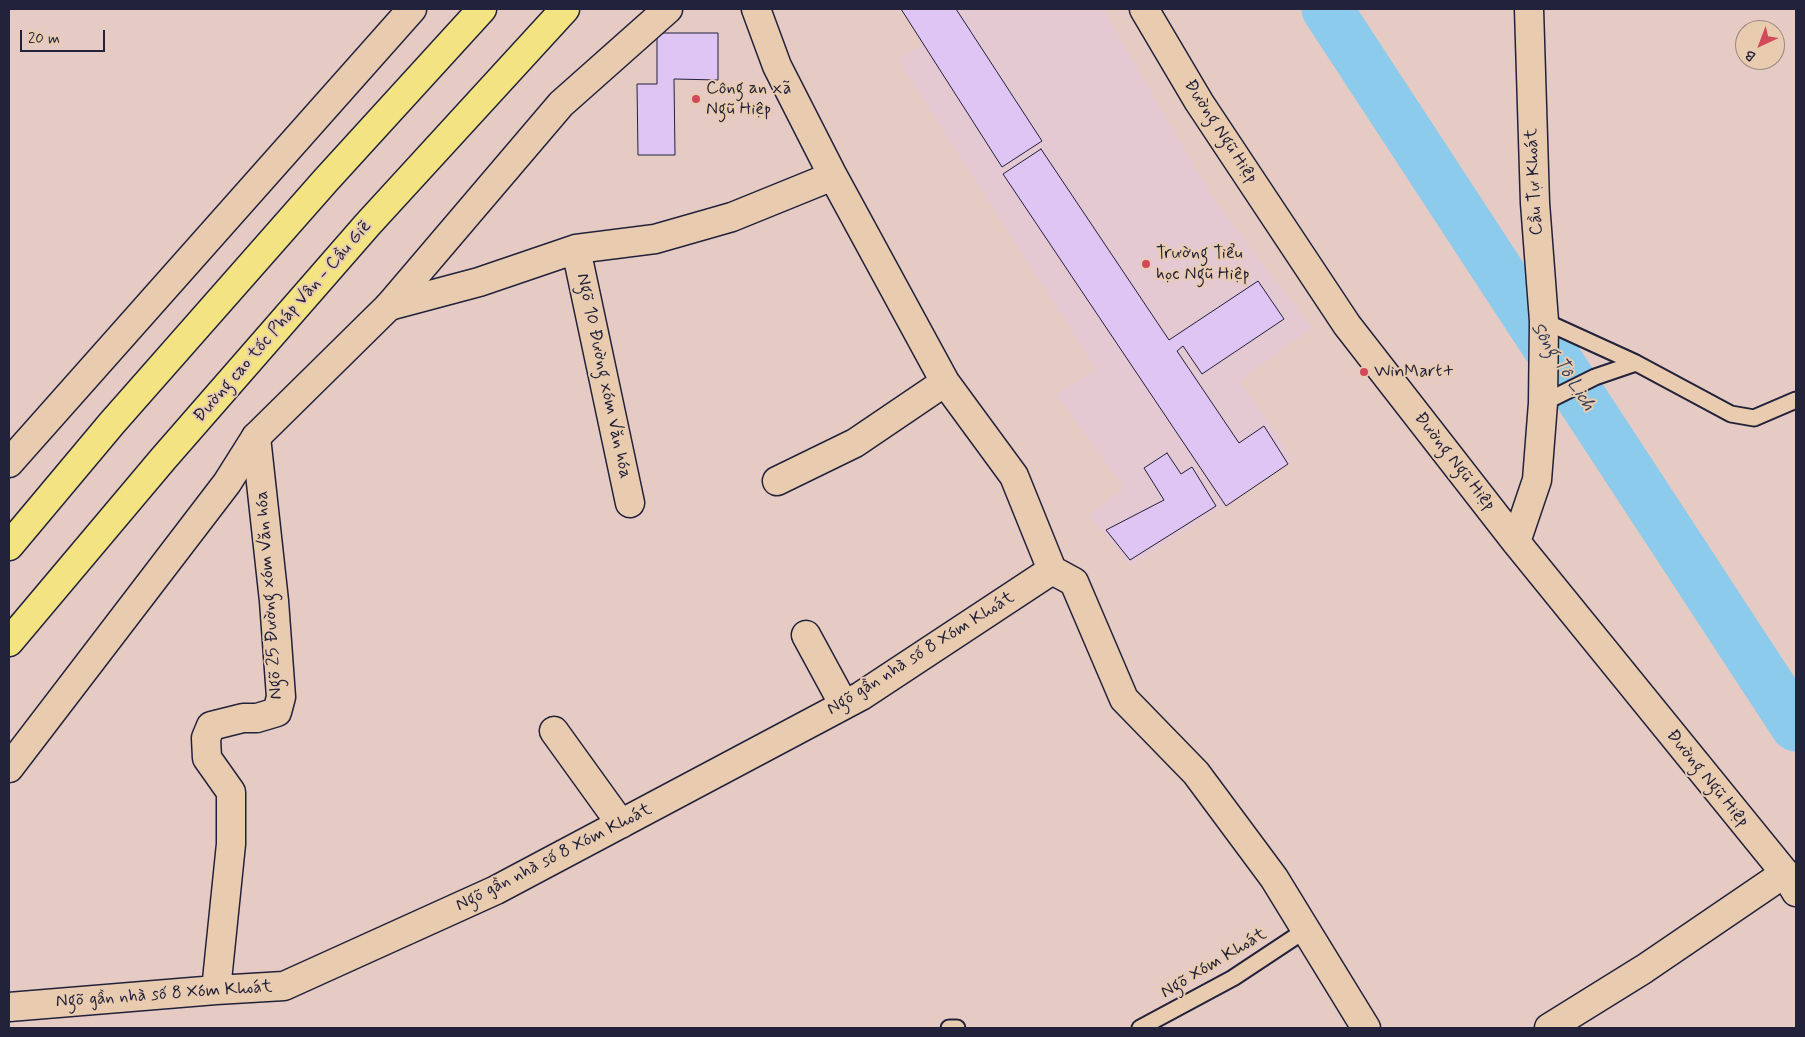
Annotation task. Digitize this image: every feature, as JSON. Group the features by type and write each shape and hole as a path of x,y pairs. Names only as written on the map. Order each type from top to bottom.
{"highway":[{"path":"9,546 118,416 326,180 482,9"},
{"name":"Đường cao tốc Pháp Vân - Cầu Giẽ","path":"9,642 164,459 361,232 565,9"}],"street":[{"path":"9,463 412,9"},
{"path":"9,768 227,482 256,437 389,306 560,104 668,9"},
{"path":"756,9 777,66 833,176 945,382 1014,476 1052,570 1074,582 1124,699 1196,772 1274,878 1366,1028"},
{"name":"Đường Ngũ Hiệp","path":"1144,9 1199,102 1347,326 1516,542 1791,882"},
{"name":"Cầu Tự Khoát","path":"1516,542 1536,480 1542,413 1544,356 1544,321 1535,203 1529,9"},
{"name":"Ngõ 10 Đường xóm Văn hóa","path":"389,306 479,282 576,249 655,239 722,220 833,176"},
{"name":"Ngõ 10 Đường xóm Văn hóa","path":"576,249 630,503"},
{"path":"777,481 855,443 945,382"},
{"name":"Ngõ 25 Đường xóm Văn hóa","path":"216,990 231,844 231,792 207,758 206,738 211,726 243,718 257,718 278,712 281,697 274,601 256,437"},
{"name":"Ngõ gần nhà số 8 Xóm Khoát","path":"9,1007 284,986 496,890 861,696 1052,570"},
{"path":"806,635 844,705"},
{"path":"554,731 621,824"},
{"path":"1549,1028 1791,882"}],"lane":[{"path":"1544,321 1636,363 1732,414 1754,418 1796,400"},
{"path":"1542,413 1595,377 1636,363"},
{"name":"Ngõ Xóm Khoát","path":"1140,1028 1233,978 1307,930"},
{"path":"949,1028 957,1028"}],"shaded area":[{"name":"Trường Tiểu học Ngũ Hiệp","path":"901,9 1103,9 1214,200 1312,328 1240,381 1294,460 1131,566 1089,515 1124,488 1056,394 1096,369 898,60 923,44"}],"building":[{"path":"901,9 956,9 1042,141 1002,167"},
{"path":"657,33 718,33 718,80 674,79 675,155 638,155 637,84 657,84"},
{"path":"1041,149 1169,340 1258,281 1284,319 1202,374 1183,346 1177,351 1239,443 1264,426 1288,464 1226,506 1003,174"},
{"path":"1167,453 1181,474 1192,467 1216,506 1130,560 1106,530 1164,500 1144,468"}],"waterway":[{"name":"Sông Tô Lịch","path":"1327,9 1796,726"}],"place":[{"name":"Công an xã Ngũ Hiệp","path":"696,99"},
{"name":"Trường Tiểu học Ngũ Hiệp","path":"1146,264"},
{"name":"WinMart+","path":"1364,372"}]}
